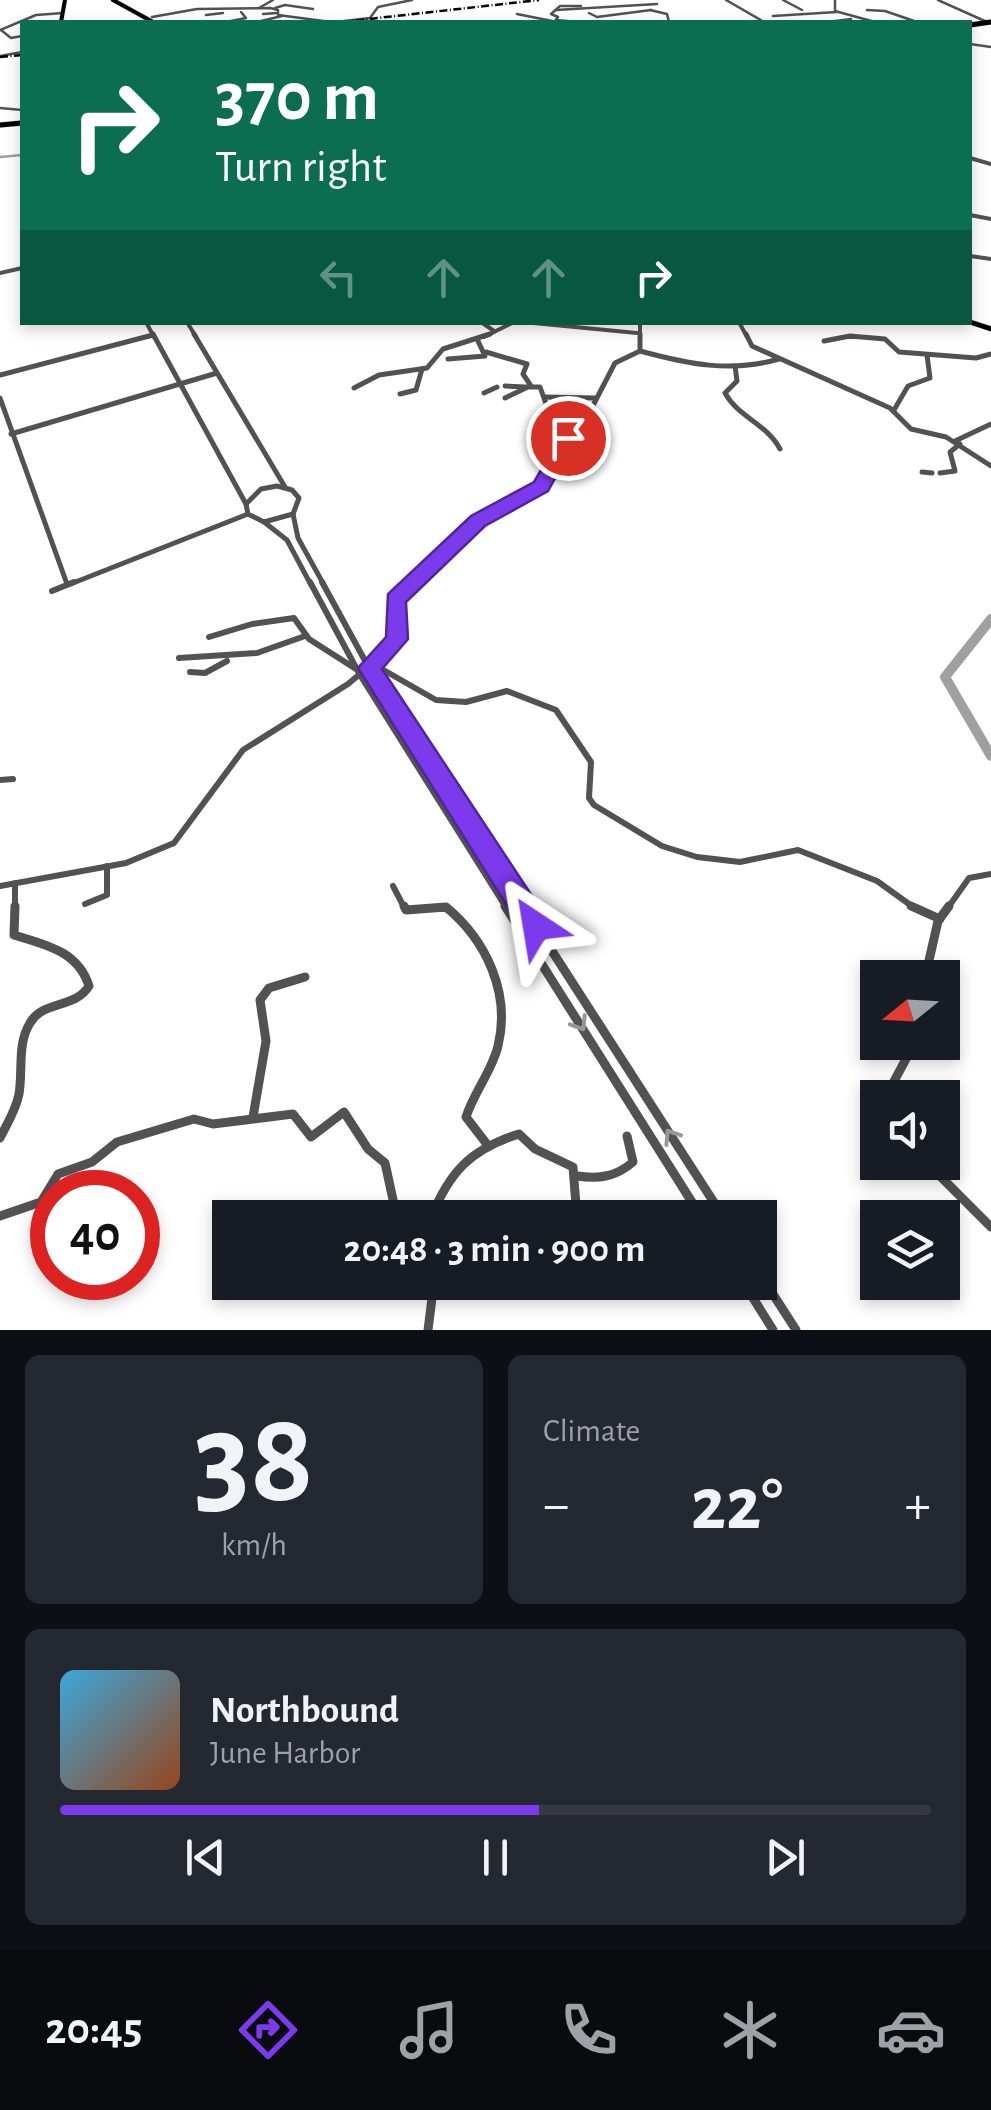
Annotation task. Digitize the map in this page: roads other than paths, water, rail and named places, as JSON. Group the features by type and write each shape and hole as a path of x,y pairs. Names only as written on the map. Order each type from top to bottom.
{"main road":[{"path":"104,0 139,20"},
{"path":"113,0 152,20"},
{"path":"62,20 65,1"}],"street":[{"path":"65,1 74,0"},
{"path":"258,9 273,0"},
{"path":"352,20 370,18 378,7 412,0"},
{"path":"726,0 761,20"},
{"path":"784,0 802,11"},
{"path":"836,0 833,6 837,12"},
{"path":"938,0 990,23"},
{"path":"635,3 667,14 668,20"},
{"path":"556,10 588,12 635,3 657,4"},
{"path":"152,20 208,4 275,11 282,16"},
{"path":"263,14 286,6 313,9"},
{"path":"556,20 558,17 551,14 560,6 581,6"},
{"path":"206,15 222,14 232,7"},
{"path":"233,16 243,10"},
{"path":"236,20 246,18 243,10"},
{"path":"588,12 598,17 651,10"},
{"path":"867,10 912,20"},
{"path":"773,16 802,11 837,12 858,19"},
{"path":"26,20 63,14"},
{"path":"510,19 516,14 538,20"},
{"path":"265,20 282,16 316,20"},
{"path":"890,20 908,18"},
{"path":"848,20 870,20"},
{"path":"148,325 248,514"},
{"path":"189,325 285,487 300,498 293,514 298,538 371,666 712,1200"},
{"path":"485,325 494,331"},
{"path":"354,388 394,372 431,366 436,353 443,349 507,325"},
{"path":"562,325 637,333"},
{"path":"599,325 600,332"},
{"path":"639,325 640,351"},
{"path":"740,325 749,344 894,410 911,429 958,443 991,466"},
{"path":"0,375 153,336"},
{"path":"824,341 843,336 882,338 897,352 976,358 991,354"},
{"path":"477,338 486,352 527,364 523,374 530,386"},
{"path":"0,886 107,866 156,853 174,842 243,750 371,666 397,639 395,599 478,521 541,486 568,438 588,414 614,363 640,351 701,368 757,366 780,359"},
{"path":"448,359 482,356 486,352"},
{"path":"894,410 908,386 930,378 927,354"},
{"path":"735,366 738,379 725,392 732,407 766,427 780,449"},
{"path":"400,394 416,390 422,369"},
{"path":"11,434 217,373"},
{"path":"505,386 542,388 544,406 551,413 588,414"},
{"path":"505,398 530,386"},
{"path":"484,393 496,387"},
{"path":"544,397 595,398"},
{"path":"0,398 67,584"},
{"path":"922,472 955,472 950,453 958,443 991,424"},
{"path":"246,504 260,490 285,487"},
{"path":"52,590 248,514 287,540 359,672 691,1200"},
{"path":"264,522 293,514"},
{"path":"209,637 252,624 294,618 305,636 359,672"},
{"path":"178,658 228,660 276,650 305,636"},
{"path":"190,672 205,674 228,660"},
{"path":"371,666 446,705 483,700 507,691 552,708 591,762 590,798 594,805 664,847 736,862 765,860 773,854 798,850 876,881 904,903 940,919"},
{"path":"0,780 13,779"},
{"path":"85,904 107,895 107,866"},
{"path":"929,960 940,919 969,878 991,874"},
{"path":"0,1138 17,1100 21,1051 32,1017 43,1009 80,999 88,986 84,971 61,950 44,941 14,935 15,883"},
{"path":"392,886 406,910 448,908 472,928 487,958 502,1024 488,1074 466,1116 486,1142"},
{"path":"253,1117 266,1041 260,1000 269,988 305,978"},
{"path":"0,1216 42,1202 58,1174 92,1162 117,1142 194,1119 212,1124 296,1115 310,1138 333,1117 347,1112 368,1149 385,1163 393,1200"},
{"path":"440,1200 455,1168 486,1142 522,1135 534,1149 573,1167 577,1176 573,1200"},
{"path":"577,1176 605,1179 628,1168 632,1162 627,1136"},
{"path":"944,1180 991,1227"},
{"path":"428,1330 432,1300"},
{"path":"754,1300 773,1330"},
{"path":"777,1300 796,1330"}],"waterway":[{"path":"0,157 20,155"},
{"path":"991,619 945,677 991,756"}],"railway":[{"path":"360,20 539,0"},
{"path":"0,57 20,55"}]}
